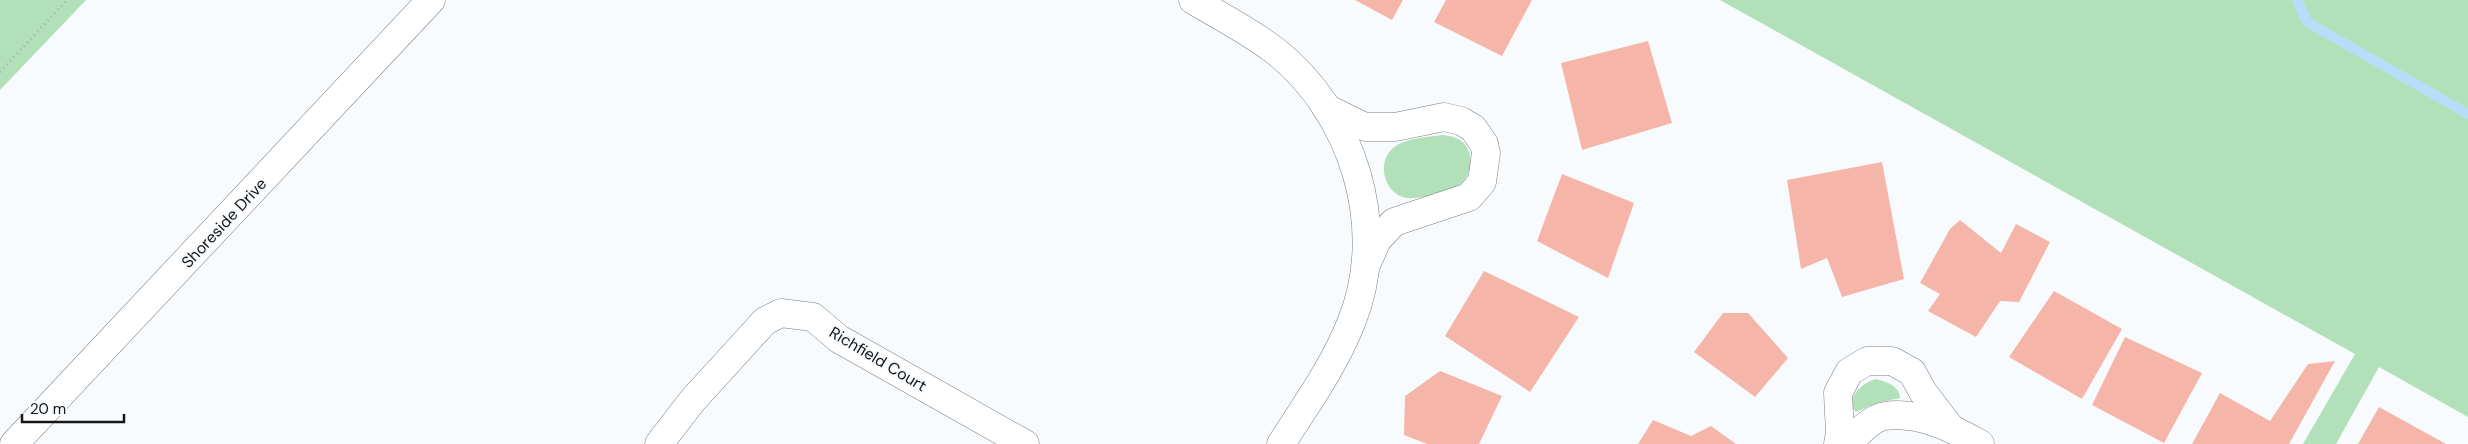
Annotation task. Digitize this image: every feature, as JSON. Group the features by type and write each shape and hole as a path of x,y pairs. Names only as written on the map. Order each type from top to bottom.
{"street":[{"name":"Shoreside Drive","path":"14,444 431,0"},
{"path":"1193,0 1275,50 1311,87 1326,107 1347,142 1361,184 1366,225 1364,269 1360,296 1351,323 1326,373 1281,444"},
{"path":"1326,107 1365,127 1395,127 1444,118 1461,121 1473,128 1484,144 1486,153 1482,182 1470,198 1394,222 1377,240 1364,269"},
{"name":"Richfield Court","path":"659,444 692,400 749,338 765,321 781,313 813,317 839,339 1025,444"},
{"path":"1838,444 1838,393 1849,372 1867,361 1892,361 1912,372 1949,426"},
{"path":"1848,444 1859,431 1883,416 1916,417 1949,426 1980,444"}],"path":[{"path":"0,72 67,0"}],"green space":[{"path":"0,0 86,0 0,90"},
{"path":"1720,0 2468,0 2468,417 2379,367 2336,444 2303,444 2355,354"},
{"path":"1443,135 1459,139 1469,151 1471,163 1465,179 1457,187 1436,195 1413,198 1397,194 1386,181 1384,173 1384,164 1392,149 1409,140"},
{"path":"1875,379 1895,387 1900,398 1877,403 1856,412 1852,402 1853,397 1860,388"}],"building":[{"path":"1355,0 1403,0 1392,20"},
{"path":"1446,0 1532,0 1502,56 1434,22"},
{"path":"1648,41 1672,123 1582,150 1561,63"},
{"path":"1882,162 1904,279 1842,297 1827,258 1801,269 1787,180"},
{"path":"1562,174 1634,203 1608,278 1537,241"},
{"path":"1960,220 2001,253 2016,224 2050,242 2019,302 2000,301 1976,337 1928,311 1940,294 1920,283 1950,229"},
{"path":"1484,271 1579,317 1530,392 1445,336"},
{"path":"2054,291 2122,329 2082,399 2009,357"},
{"path":"1723,313 1748,313 1788,358 1755,397 1694,352"},
{"path":"2125,337 2202,373 2164,443 2092,405"},
{"path":"2335,361 2289,444 2192,444 2220,393 2270,421 2308,364"},
{"path":"1440,371 1502,396 1479,444 1427,444 1404,435 1405,396"},
{"path":"2379,407 2446,444 2358,444"},
{"path":"1653,420 1691,436 1711,426 1736,444 1638,444"}],"waterway":[{"path":"2297,0 2307,22 2468,114"}]}
